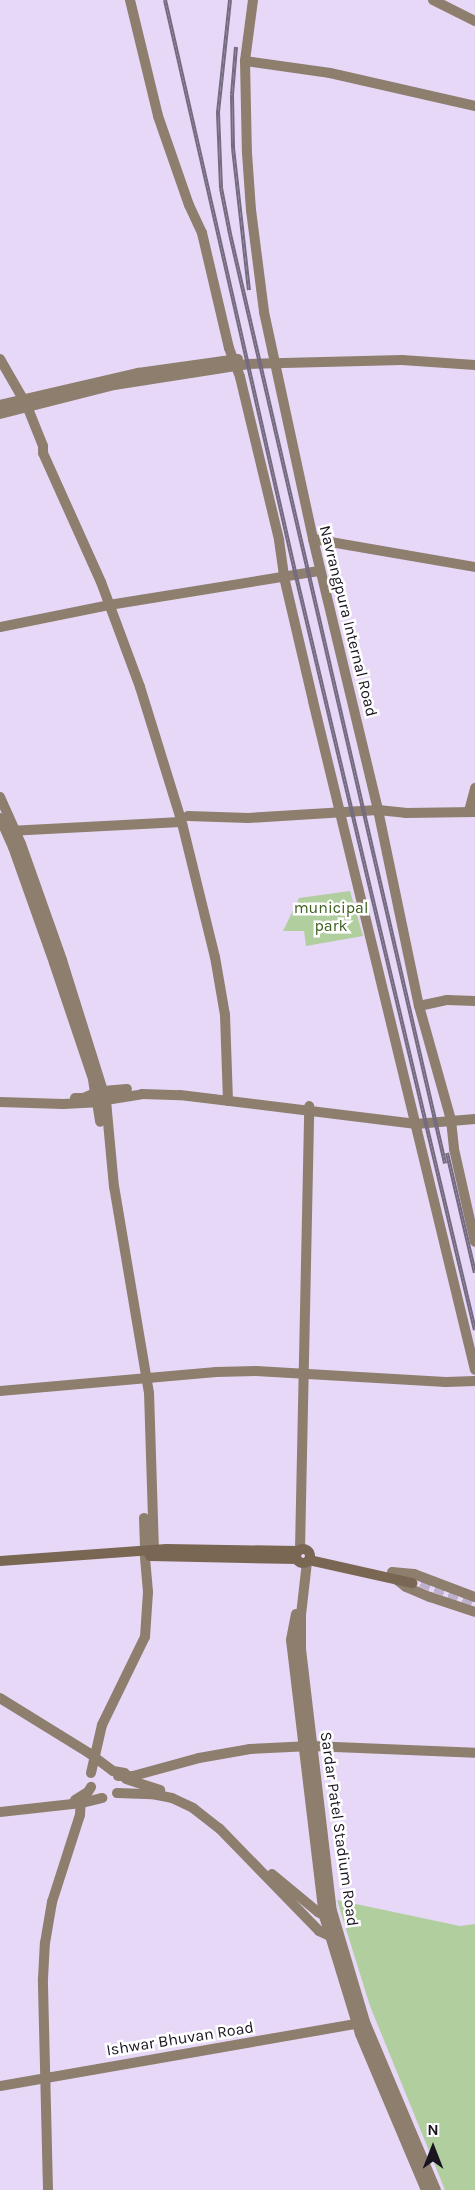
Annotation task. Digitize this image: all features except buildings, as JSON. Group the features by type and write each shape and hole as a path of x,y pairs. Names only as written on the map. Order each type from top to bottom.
{"main road":[{"path":"0,1567 149,1554"},
{"path":"0,1561 149,1554 303,1556 409,1580"}],"street":[{"path":"130,0 158,116 189,206 202,233 235,363 279,540 284,577 341,814 418,1122 475,1370"},
{"name":"Navrangpura Internal Road","path":"253,0 245,61 251,210 264,312 312,539 378,810 419,1006 451,1120 454,1149 475,1242"},
{"path":"433,0 475,21"},
{"path":"245,61 330,73 475,106"},
{"path":"0,405 21,403 138,373 273,358 402,352 475,358"},
{"path":"273,358 402,360 475,364"},
{"path":"0,359 43,446 43,453 110,605 169,776 174,780 196,871 225,1015 228,1098"},
{"path":"0,372 21,403"},
{"path":"0,414 21,403"},
{"path":"312,539 475,567"},
{"path":"0,627 110,605 320,572"},
{"path":"7,831 131,825 218,817 341,814 378,810 405,813 472,811 475,788"},
{"path":"0,797 7,831 100,1097 109,1202 143,1378 149,1554 145,1637 102,1725 99,1760 81,1800 52,1902 45,1943 43,1979 48,2190"},
{"path":"0,818 7,831"},
{"path":"419,1006 447,1000 475,1001"},
{"path":"0,1099 63,1104 142,1088 418,1122 475,1119"},
{"name":"Sardar Patel Stadium Road","path":"311,1108 301,1649 307,1748 322,1903 329,1917"},
{"path":"0,1391 216,1372 306,1373 446,1382 475,1381"},
{"path":"393,1575 414,1574 475,1597"},
{"path":"393,1575 406,1587 475,1612"},
{"path":"0,1698 99,1760 115,1774 120,1787 111,1797 0,1807"},
{"path":"0,1705 86,1758 94,1794 102,1798"},
{"path":"115,1774 147,1773 233,1751 307,1748 475,1753"},
{"name":"Sardar Patel Stadium Road","path":"307,1748 329,1917 334,1937 361,2024 426,2190"},
{"path":"91,1780 103,1771 115,1774 180,1798 204,1811 309,1906 329,1917"},
{"path":"117,1793 152,1794 172,1798 193,1808 219,1828 319,1931 334,1937"},
{"path":"0,1812 81,1800"},
{"path":"309,1906 322,1903"},
{"name":"Sardar Patel Stadium Road","path":"361,2024 436,2190"},
{"name":"Ishwar Bhuvan Road","path":"0,2085 361,2024"}],"green space":[{"name":"municipal park","path":"350,891 363,936 306,946 304,931 283,931 299,898"},
{"path":"337,1900 460,1926 475,1924 475,2190 445,2190 370,2006"}],"tunnel":[{"path":"407,1577 475,1603"}],"railway":[{"path":"165,0 296,576 475,1330"},
{"path":"230,0 218,113 221,188 445,1163"},
{"path":"236,47 232,95 233,148 249,290"},
{"path":"447,1153 475,1273"}]}
